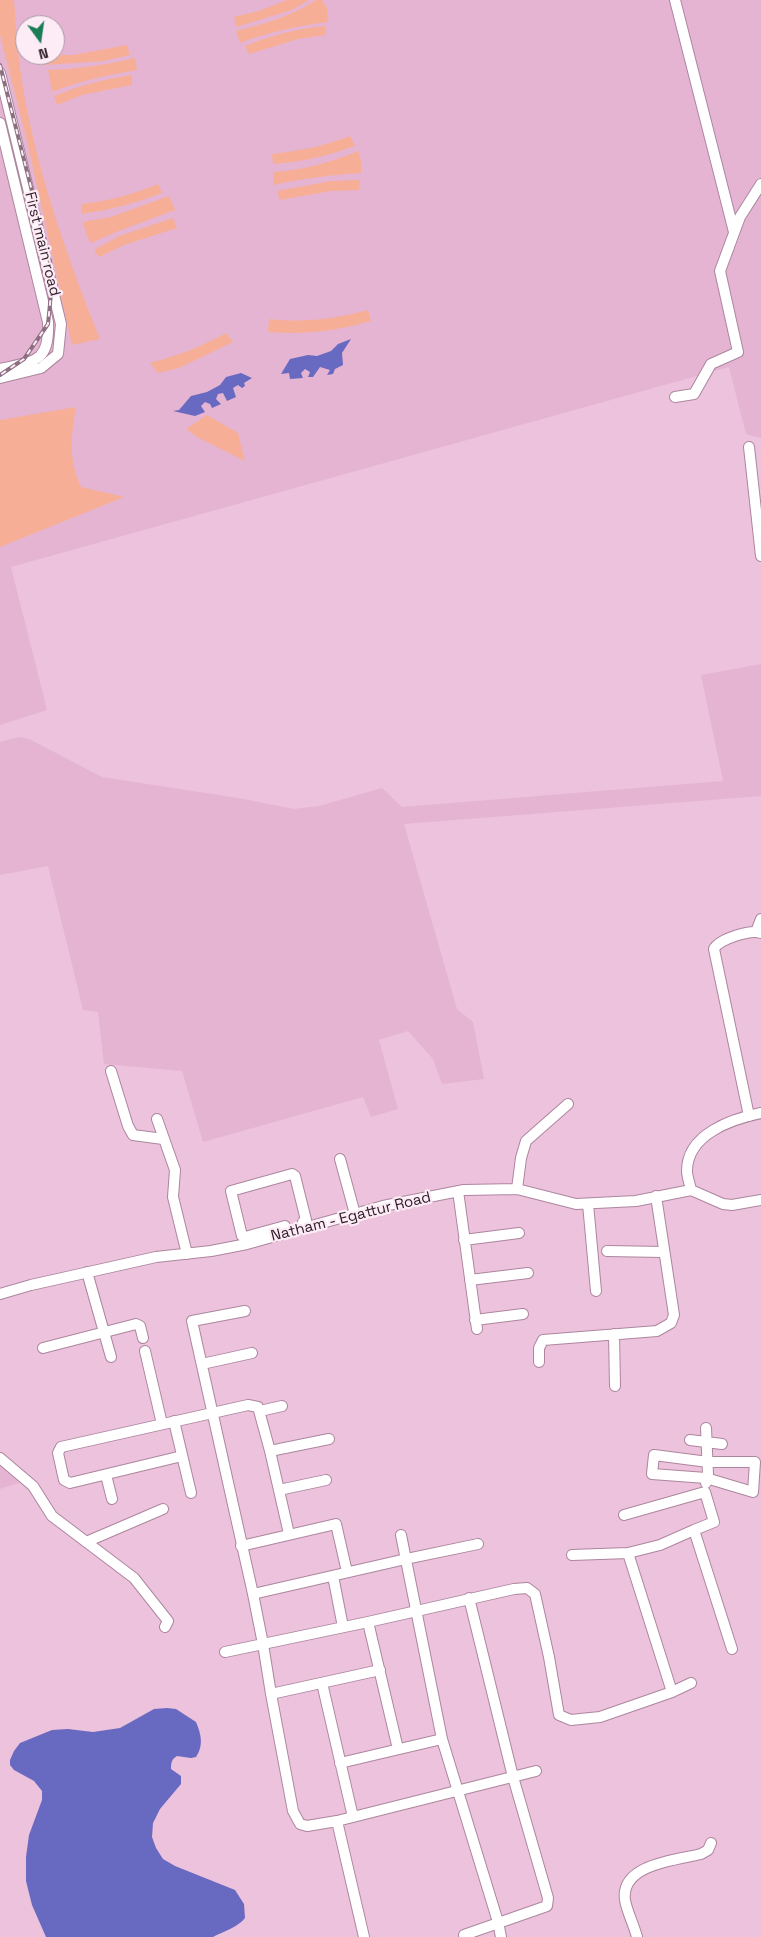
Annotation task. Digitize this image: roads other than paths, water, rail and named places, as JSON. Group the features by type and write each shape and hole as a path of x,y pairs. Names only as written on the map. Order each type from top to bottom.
{"street":[{"path":"675,0 734,232"},
{"name":"First main road","path":"0,73 61,324 58,354 41,368 0,378"},
{"path":"0,123 48,322 48,332 46,348 36,361 0,369"},
{"path":"675,397 694,394 711,364 738,352 720,271 740,217 761,184"},
{"path":"749,447 761,556"},
{"path":"749,1116 714,949 721,940 758,933 761,919"},
{"path":"111,1071 128,1126 133,1134 164,1139"},
{"path":"517,1189 526,1141 568,1104"},
{"path":"760,1203 732,1206 691,1190 687,1171 692,1152 702,1139 724,1124 761,1113"},
{"path":"157,1119 175,1170 173,1197 187,1254"},
{"path":"340,1159 355,1214"},
{"path":"246,1241 242,1236 231,1191 292,1174 295,1176 306,1220 303,1225"},
{"name":"Natham - Egattur Road","path":"0,1294 87,1272 156,1257 187,1254 383,1206 458,1191 517,1189 576,1204 588,1204 636,1201 691,1190"},
{"path":"458,1191 476,1325 524,1314"},
{"path":"539,1362 539,1348 543,1340 561,1337 657,1331 671,1323 674,1315 656,1196"},
{"path":"588,1204 596,1290"},
{"path":"464,1240 519,1233"},
{"path":"608,1251 663,1252"},
{"path":"87,1272 111,1357"},
{"path":"470,1280 528,1272"},
{"path":"245,1311 192,1321 253,1594 293,1811 300,1824 307,1826 337,1821 536,1771"},
{"path":"43,1348 136,1324 140,1326 143,1338"},
{"path":"614,1334 616,1386"},
{"path":"145,1352 162,1424"},
{"path":"202,1364 252,1353"},
{"path":"182,1456 70,1484 65,1482 59,1450 61,1446 248,1405 258,1407 289,1534"},
{"path":"260,1411 282,1406"},
{"path":"174,1421 191,1493"},
{"path":"572,1555 628,1553 660,1544 714,1522 706,1492 708,1462 706,1428"},
{"path":"270,1451 329,1439"},
{"path":"690,1440 722,1444"},
{"path":"654,1455 708,1462 755,1462 753,1492 706,1478 652,1474 654,1455"},
{"path":"0,1458 33,1486 52,1516 134,1578 163,1613 168,1621 165,1627"},
{"path":"106,1475 112,1499"},
{"path":"279,1490 326,1480"},
{"path":"624,1515 706,1492"},
{"path":"86,1542 163,1509"},
{"path":"241,1546 336,1524 347,1572"},
{"path":"694,1530 732,1649"},
{"path":"401,1535 442,1739 501,1937"},
{"path":"253,1594 478,1544"},
{"path":"628,1553 672,1692"},
{"path":"333,1576 343,1627"},
{"path":"225,1652 368,1622 514,1588 527,1588 535,1594 549,1656 559,1714 572,1720 600,1717 672,1692 692,1683"},
{"path":"464,1936 546,1906 548,1898 513,1777 469,1598"},
{"path":"368,1622 398,1749"},
{"path":"271,1694 380,1670"},
{"path":"322,1683 353,1817"},
{"path":"340,1763 442,1739"},
{"path":"337,1821 364,1937"},
{"path":"638,1937 625,1900 626,1887 636,1873 652,1866 701,1854 708,1850 711,1843"}],"railway":[{"path":"0,65 53,274 48,324 24,359 0,375"}]}
